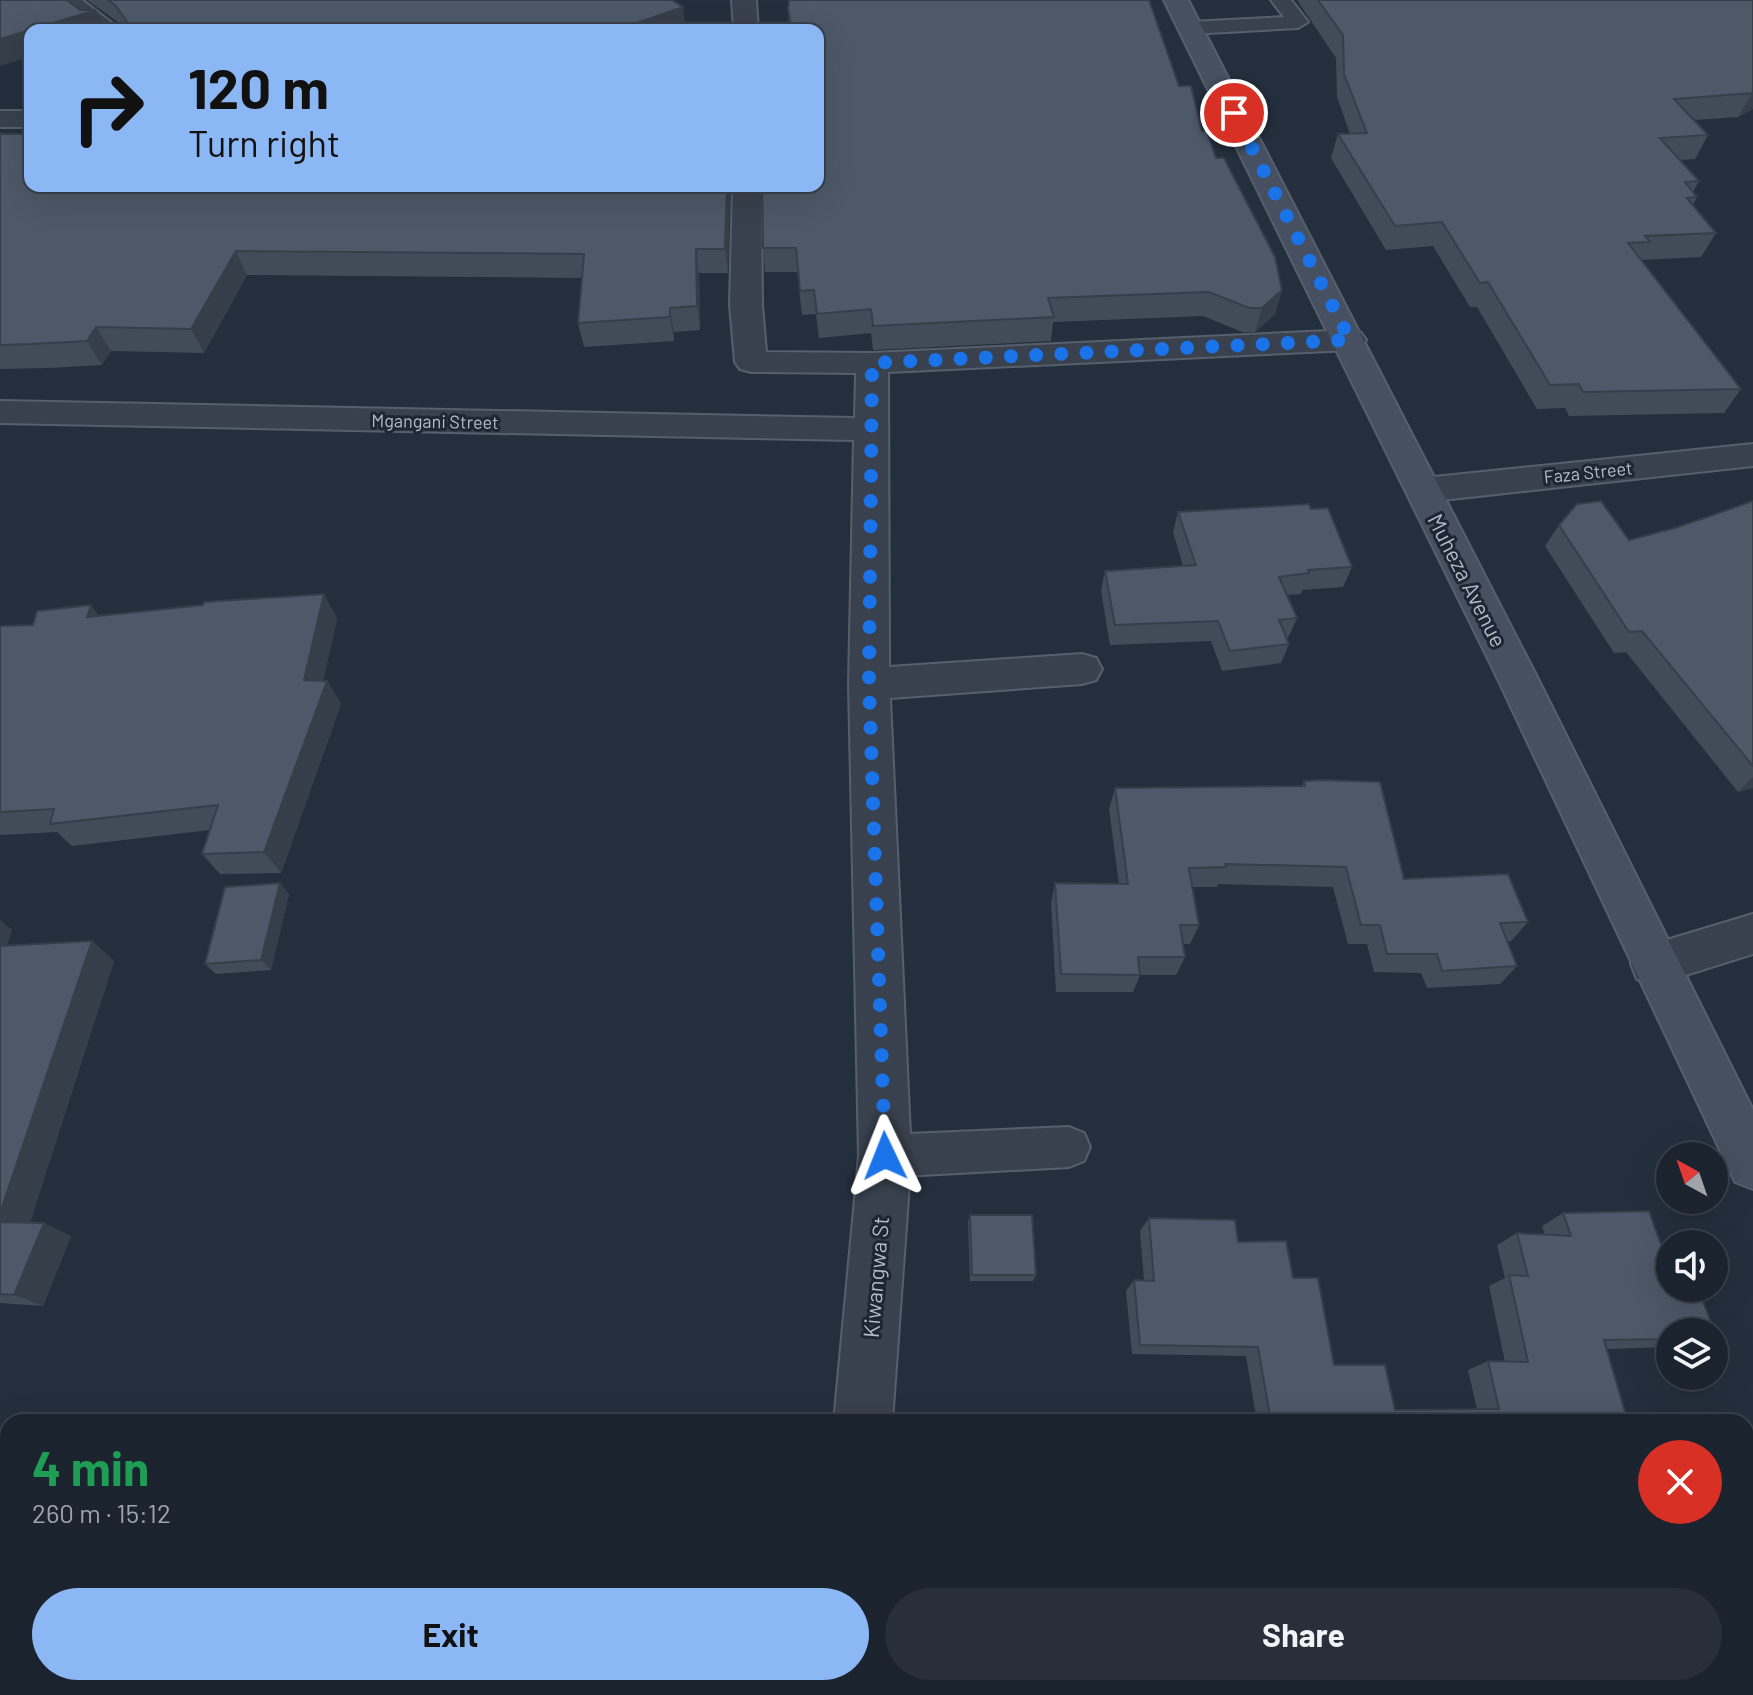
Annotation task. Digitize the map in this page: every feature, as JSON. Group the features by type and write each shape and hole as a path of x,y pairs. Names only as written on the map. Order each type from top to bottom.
{"street":[{"path":"66,0 100,24"},
{"path":"744,0 746,24"},
{"name":"Muheza Avenue","path":"1183,14 1350,340 1753,1164"},
{"path":"0,119 24,119"},
{"path":"747,192 746,305 751,362 872,363 1350,340"},
{"name":"Kiwangwa St","path":"864,1414 885,1156 869,684 872,363"},
{"name":"Mgangani Street","path":"0,412 870,429"},
{"name":"Faza Street","path":"1424,490 1753,455"},
{"path":"869,684 1082,669"},
{"path":"1654,964 1753,934"}],"lane":[{"path":"1183,14 1298,22 1281,0"},
{"path":"885,1156 1069,1147"}],"building":[{"path":"0,0 67,0 80,10 96,10 50,24 24,24 24,32 0,39"},
{"path":"108,0 672,0 683,7 634,24 129,24"},
{"path":"789,0 1149,0 1179,86 1191,86 1202,131 1207,131 1216,158 1224,158 1275,257 1282,290 1262,308 1249,308 1209,292 1048,298 1054,317 873,326 871,309 817,314 814,290 800,291 796,248 763,248 762,192 824,192 824,24 791,24"},
{"path":"1318,0 1753,0 1753,93 1674,99 1708,135 1660,138 1699,181 1685,182 1697,197 1687,198 1716,233 1645,236 1650,242 1628,243 1741,389 1583,392 1579,384 1550,385 1488,282 1480,283 1442,222 1395,226 1338,134 1367,133 1344,74 1343,35"},
{"path":"0,134 24,134 24,192 727,192 725,249 696,249 697,306 670,308 670,317 578,323 584,254 236,251 191,329 96,327 87,341 0,345"},
{"path":"1601,501 1629,540 1753,501 1753,766 1642,631 1629,632 1559,525 1577,504"},
{"path":"1309,504 1311,509 1328,508 1352,567 1308,570 1309,573 1279,577 1297,618 1279,620 1289,644 1230,651 1218,621 1115,625 1105,571 1196,565 1178,512"},
{"path":"324,594 304,680 327,681 264,852 202,854 218,805 50,824 54,809 0,812 0,626 33,625 37,611 91,605 87,617 203,605 204,602"},
{"path":"1304,781 1380,782 1404,879 1508,874 1528,922 1500,923 1517,966 1442,971 1437,954 1387,954 1380,925 1361,925 1346,867 1225,864 1226,867 1189,868 1199,925 1180,925 1185,957 1138,957 1140,975 1061,974 1055,883 1128,884 1115,788 1305,786"},
{"path":"280,883 261,960 205,964 225,887"},
{"path":"92,941 0,1213 0,946"},
{"path":"1649,1211 1656,1231 1656,1302 1703,1302 1709,1318 1656,1318 1656,1339 1604,1340 1626,1414 1270,1414 1258,1347 1140,1345 1134,1280 1154,1281 1149,1218 1235,1220 1238,1242 1286,1241 1293,1278 1318,1278 1334,1365 1385,1365 1395,1410 1499,1409 1488,1361 1528,1362 1509,1275 1528,1276 1517,1233 1571,1236 1563,1213"},
{"path":"970,1215 1032,1215 1036,1275 972,1275"},
{"path":"0,1222 44,1223 14,1295 0,1294"}],"route":[{"path":"885,1156 869,684 872,363 1350,340 1234,113"}]}
